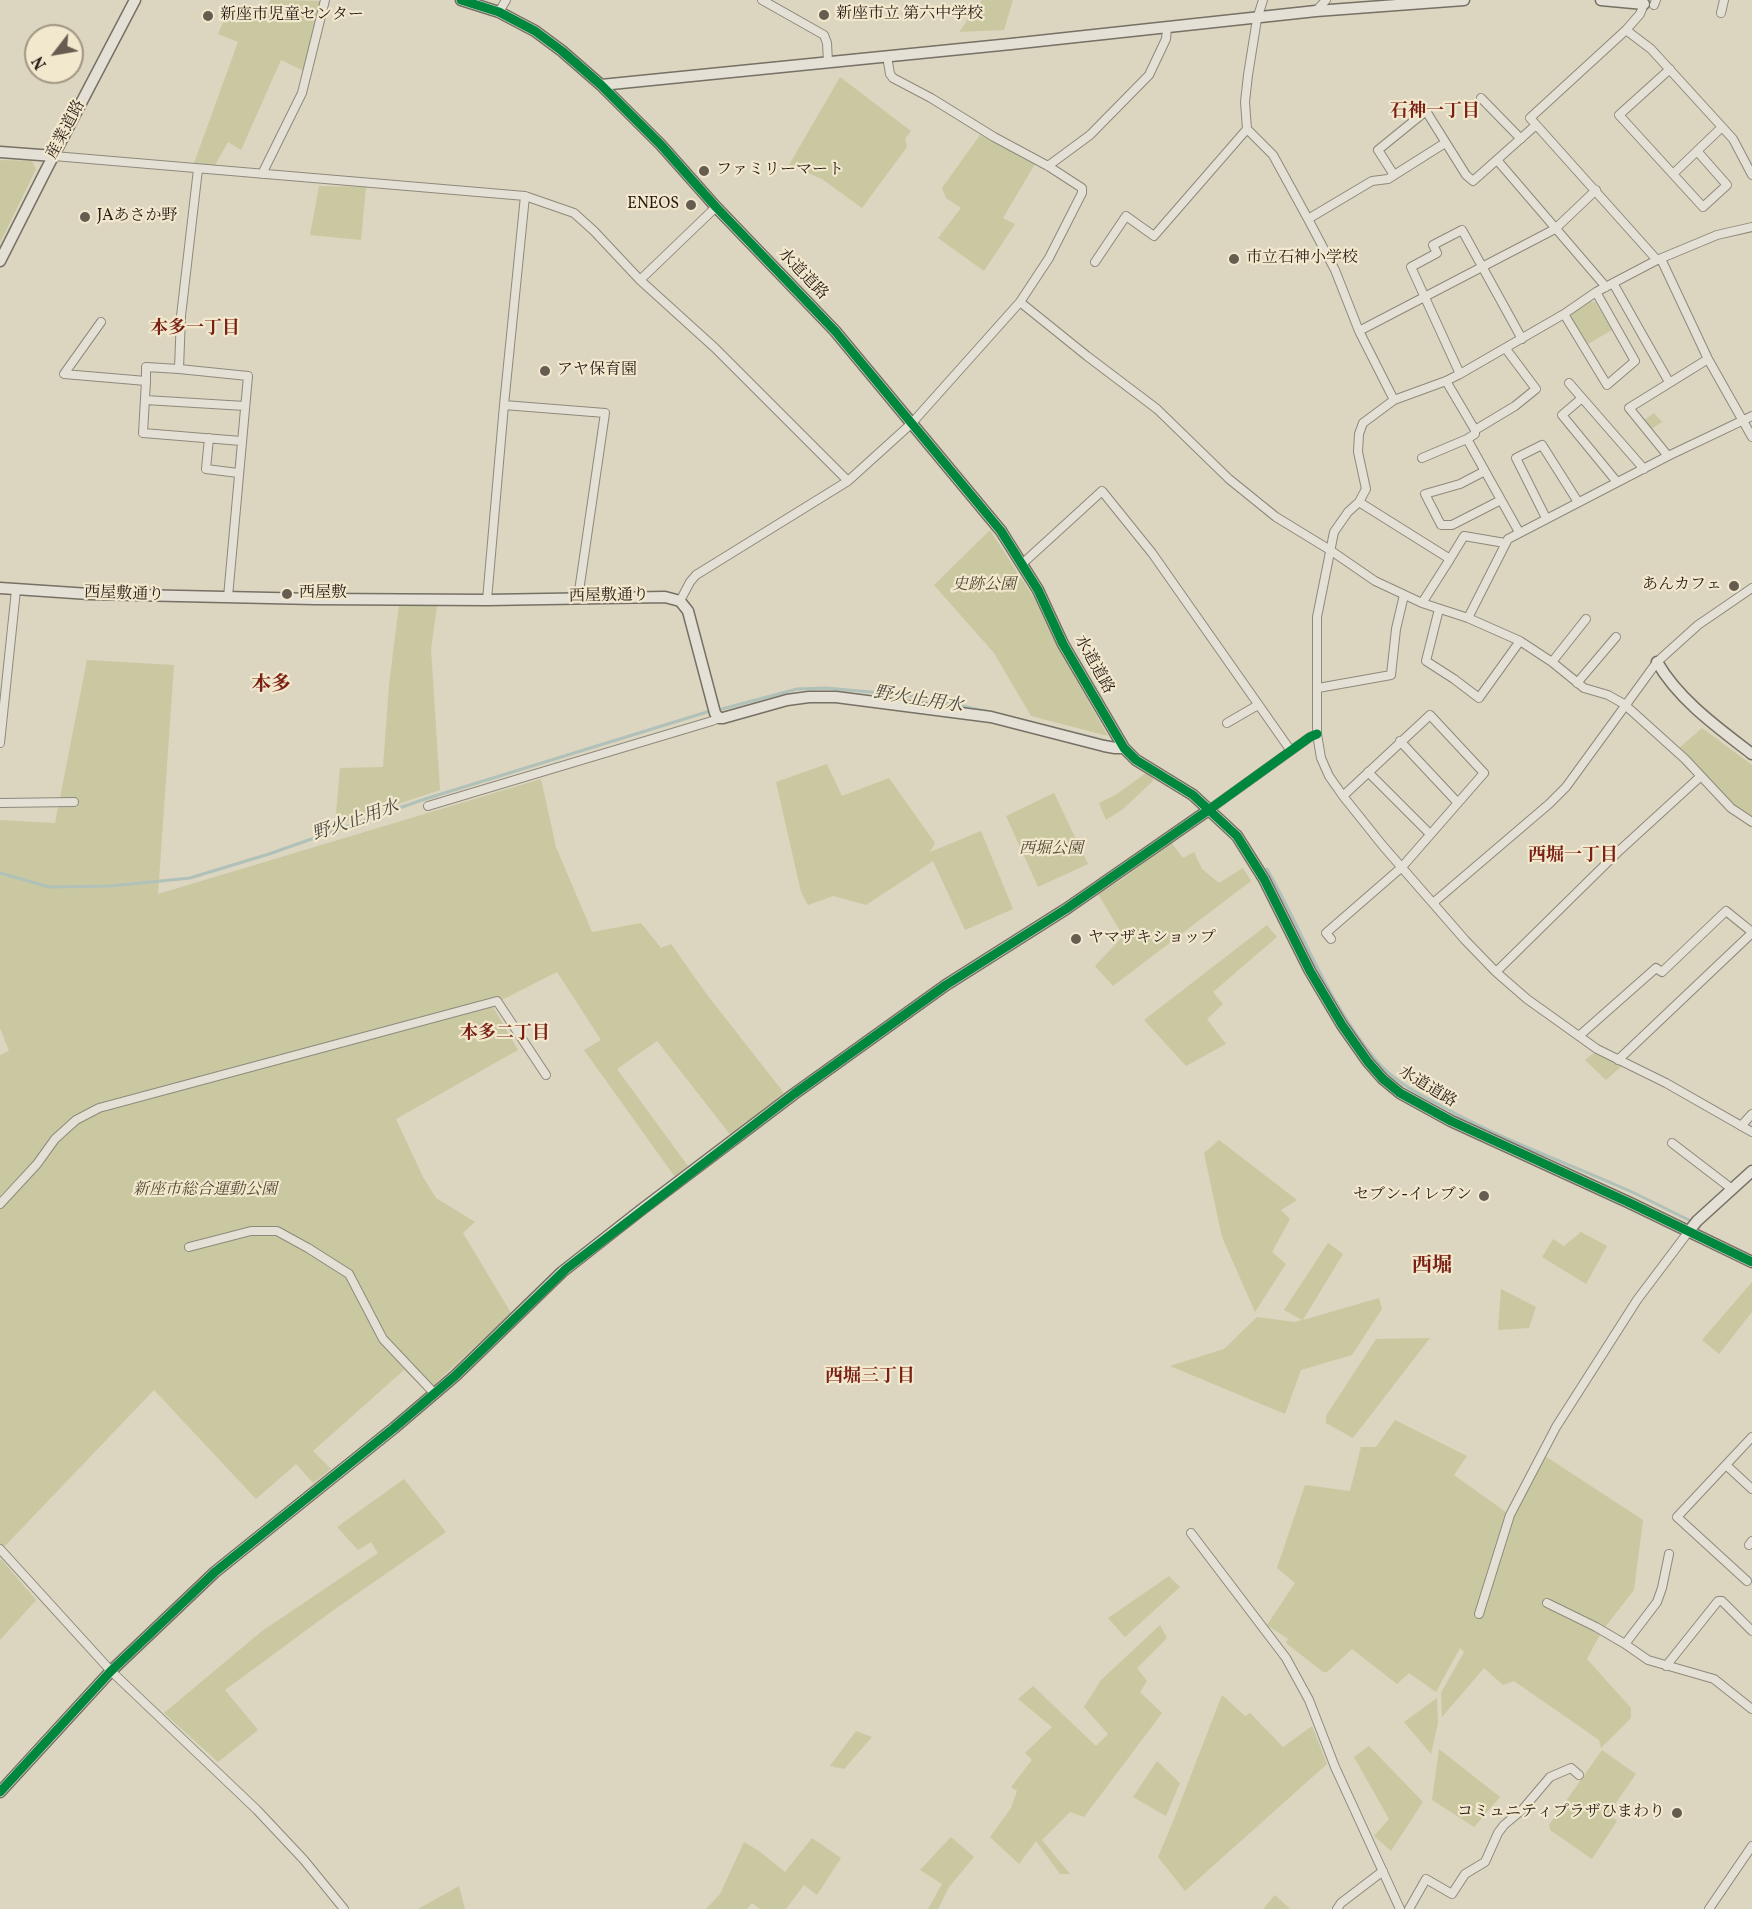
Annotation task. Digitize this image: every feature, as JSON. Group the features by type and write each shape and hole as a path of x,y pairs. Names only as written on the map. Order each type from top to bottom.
{"street":[{"name":"産業道路","path":"0,261 135,0"},
{"path":"262,174 302,93 325,0"},
{"name":"水道道路","path":"461,0 499,12 547,39 601,85 662,145 716,207 835,332 1002,531 1046,605 1074,664 1124,748 1136,760 1177,783 1210,809 1237,836 1269,889 1329,1005 1359,1050 1383,1078 1400,1094 1451,1121 1752,1262"},
{"path":"499,12 506,0"},
{"path":"762,0 824,35 828,62"},
{"path":"1263,0 1257,19 1245,102 1247,129 1273,155 1308,219 1335,270 1359,331 1394,400"},
{"path":"1317,11 1326,0"},
{"path":"601,85 1317,11 1464,0"},
{"path":"1601,0 1651,3"},
{"path":"1721,13 1725,0"},
{"path":"1651,3 1626,30 1530,118 1659,260 1708,359 1752,437"},
{"path":"1048,166 1090,135 1149,75 1166,39 1167,27"},
{"path":"1626,30 1651,49 1733,139 1752,175"},
{"path":"719,718 715,713 688,611 680,601 690,582 696,575 848,481 912,423 1020,302 1049,258 1082,194 1082,188 1048,166 893,78 890,74 887,56"},
{"path":"1670,69 1619,115 1703,207 1727,185 1697,151"},
{"path":"1481,98 1521,139"},
{"path":"1394,175 1378,150 1426,111 1466,175 1473,181 1536,125"},
{"path":"1673,174 1721,128"},
{"path":"1095,262 1126,216 1154,236 1247,129"},
{"path":"1308,219 1372,181 1388,179 1445,143"},
{"path":"0,152 525,196 574,213 640,280 715,348 848,481"},
{"path":"1497,160 1554,229 1610,285 1669,382"},
{"path":"179,369 181,316 198,169"},
{"path":"1359,331 1554,229 1596,190"},
{"path":"487,600 525,196"},
{"path":"640,280 716,207"},
{"path":"1752,226 1717,235 1659,260 1596,292 1506,349 1460,374 1394,400 1363,423 1359,434 1358,452 1366,489 1359,502 1348,512 1334,532 1317,617 1317,734 1321,758 1329,776 1343,795 1402,867 1496,972 1527,999 1597,1049 1666,1083 1752,1132"},
{"path":"1460,374 1411,267 1437,253 1433,244 1462,230 1522,339"},
{"path":"1564,314 1607,385 1635,361 1596,292"},
{"path":"1020,302 1157,409 1229,479 1276,518 1330,550 1375,581 1422,603 1468,618 1520,641 1552,662 1584,688 1608,695 1624,704 1685,759 1731,808 1752,822"},
{"path":"101,322 64,374 146,381"},
{"path":"1475,429 1515,406 1536,389 1506,349"},
{"path":"1668,456 1629,408 1708,359"},
{"path":"228,597 248,376 146,367 143,433 241,441"},
{"path":"1422,458 1475,434 1475,429 1446,381"},
{"path":"1569,383 1644,469"},
{"path":"1582,398 1562,415 1617,482"},
{"path":"145,400 245,405"},
{"path":"504,405 604,413 578,598"},
{"path":"1468,618 1508,539 1668,456 1752,416"},
{"path":"209,438 206,469 238,473"},
{"path":"1467,439 1519,532"},
{"path":"1546,518 1516,458 1542,445 1578,502"},
{"path":"1485,471 1460,484 1425,495 1441,525 1452,525 1501,500"},
{"path":"1022,564 1102,491 1152,552 1291,751"},
{"path":"1359,502 1450,559"},
{"path":"1422,603 1464,536 1505,543"},
{"name":"西屋敷通り","path":"0,588 111,595 487,600 665,597 680,601"},
{"path":"1433,903 1566,787 1624,704 1657,662 1698,625 1752,588"},
{"path":"0,743 16,590"},
{"path":"1318,688 1391,675 1396,629 1404,595"},
{"path":"1439,609 1426,661 1479,698 1520,641"},
{"path":"1552,662 1586,619"},
{"path":"1577,682 1616,637"},
{"path":"1657,662 1664,674 1702,716 1752,754"},
{"path":"428,806 719,718 787,700 809,697 836,698 992,717 1104,746 1124,748"},
{"path":"1227,723 1258,705"},
{"path":"1331,939 1326,933 1402,867 1484,773 1430,715 1343,795"},
{"path":"0,1792 111,1671 215,1572 455,1376 562,1272 794,1094 946,985 1066,909 1317,734"},
{"path":"1400,741 1458,803"},
{"path":"1368,772 1430,834"},
{"path":"1496,972 1620,850 1701,776"},
{"path":"0,802 74,802"},
{"path":"1580,1036 1656,968 1662,972 1726,911 1752,933 1618,1059"},
{"path":"0,1204 37,1164 55,1139 76,1120 99,1108 497,1001 546,1075"},
{"path":"1741,1126 1752,1114"},
{"path":"1672,1143 1732,1189"},
{"path":"1479,1614 1510,1515 1556,1427 1637,1300 1689,1231 1752,1171"},
{"path":"189,1246 251,1231 277,1231 308,1248 350,1274 383,1339 434,1393"},
{"path":"1747,1581 1677,1517 1752,1437"},
{"path":"1726,1466 1752,1489"},
{"path":"1191,1533 1286,1658 1309,1700 1335,1767 1400,1909"},
{"path":"0,1549 111,1671 257,1810 304,1860 344,1909"},
{"path":"1625,1644 1657,1602 1669,1554"},
{"path":"1666,1666 1718,1601 1722,1601 1752,1631"},
{"path":"1547,1603 1596,1627 1648,1660 1714,1679 1752,1709"},
{"path":"1408,1909 1426,1879 1452,1894 1465,1874 1485,1862 1498,1833 1522,1810 1550,1777 1571,1768 1579,1775"},
{"path":"1709,1909 1752,1846"},
{"path":"1337,1909 1341,1903 1383,1871"}],"green space":[{"path":"271,0 323,1 304,71 281,60 241,150 228,142 215,165 194,163 238,42 218,34 229,8 267,6"},
{"path":"982,0 1013,0 1004,30 959,32"},
{"path":"840,77 911,131 905,139 907,147 862,208 822,179 789,165"},
{"path":"980,135 1035,164 1003,218 1015,224 984,271 938,238 961,208 946,198 942,188"},
{"path":"0,160 32,161 36,169 0,243"},
{"path":"319,186 366,187 361,240 310,235"},
{"path":"1588,301 1595,302 1612,330 1588,344 1567,313"},
{"path":"1654,413 1662,422 1650,430 1643,421"},
{"name":"史跡公園","path":"990,530 1034,598 1055,642 1108,736 1031,716 994,653 934,585"},
{"path":"399,605 437,606 431,649 440,790 335,825 340,768 383,767 389,685"},
{"name":"新座市総合運動公園","path":"87,660 174,665 158,894 541,779 556,847 592,932 641,923 661,948 671,944 708,996 784,1093 732,1137 657,1041 617,1069 688,1166 675,1177 584,1050 601,1040 557,972 492,1005 518,1050 396,1119 423,1177 436,1198 475,1222 463,1233 511,1313 427,1391 404,1370 313,1451 331,1469 313,1483 296,1464 256,1499 154,1390 3,1548 0,1545 0,1055 9,1051 0,1028 0,820 55,823"},
{"path":"1702,728 1752,765 1752,818 1733,806 1679,748"},
{"path":"827,764 842,796 889,778 935,843 930,852 981,831 1013,909 965,930 933,861 866,905 833,896 808,905 801,892 776,782"},
{"path":"1146,773 1153,777 1153,781 1123,809 1106,820 1099,803 1117,794"},
{"name":"西堀公園","path":"1054,793 1088,864 1038,887 1006,816"},
{"path":"1171,842 1183,858 1194,852 1202,869 1219,883 1243,868 1251,881 1113,986 1095,966 1123,936 1098,894 1124,878"},
{"path":"1267,925 1277,937 1213,992 1223,1004 1207,1019 1226,1044 1186,1066 1144,1020"},
{"path":"1596,1051 1623,1065 1606,1080 1585,1060"},
{"path":"1219,1140 1297,1200 1281,1210 1290,1219 1272,1252 1286,1264 1255,1312 1222,1237 1204,1153"},
{"path":"1581,1232 1607,1246 1586,1284 1542,1257 1553,1239 1564,1246"},
{"path":"1328,1243 1343,1254 1303,1320 1379,1298 1382,1309 1352,1355 1301,1370 1285,1414 1170,1366 1224,1349 1257,1317 1295,1322 1302,1320 1284,1310"},
{"path":"1752,1282 1752,1312 1719,1354 1702,1340"},
{"path":"1501,1289 1536,1307 1529,1328 1498,1330"},
{"path":"1430,1338 1353,1438 1326,1423 1326,1416 1376,1339"},
{"path":"1395,1420 1467,1456 1454,1475 1510,1515 1542,1454 1643,1520 1634,1590 1602,1631 1587,1659 1631,1708 1631,1718 1601,1748 1599,1740 1514,1681 1503,1685 1484,1668 1442,1717 1441,1693 1464,1652 1460,1648 1436,1692 1409,1673 1397,1684 1352,1649 1327,1672 1323,1672 1286,1643 1288,1639 1267,1625 1295,1583 1277,1568 1305,1485 1350,1491 1361,1447 1376,1447"},
{"path":"404,1479 446,1532 335,1609 225,1690 258,1730 218,1762 164,1713 262,1631 378,1553 371,1542 358,1550 337,1527"},
{"path":"1,1559 36,1600 0,1640 0,1561"},
{"path":"1169,1576 1180,1587 1125,1637 1108,1618"},
{"path":"1160,1625 1167,1638 1137,1668 1147,1681 1140,1692 1162,1713 1084,1817 1070,1812 1042,1840 1070,1874 1060,1874 1036,1841 1019,1864 990,1837 1011,1808 1017,1791 1011,1787 1032,1760 1025,1753 1052,1727 1018,1699 1033,1686 1096,1746 1108,1734 1084,1707 1101,1680"},
{"path":"1222,1695 1245,1716 1250,1713 1283,1747 1312,1726 1327,1764 1185,1891 1158,1857"},
{"path":"1437,1698 1438,1723 1431,1754 1404,1722"},
{"path":"856,1731 872,1737 844,1769 830,1766"},
{"path":"1369,1746 1423,1802 1391,1851 1374,1836 1389,1819 1354,1757"},
{"path":"1439,1749 1500,1797 1474,1827 1432,1800"},
{"path":"1602,1750 1636,1774 1608,1814 1617,1821 1592,1859 1550,1830 1549,1825"},
{"path":"1157,1761 1180,1783 1166,1816 1133,1797"},
{"path":"951,1837 974,1857 949,1887 938,1909 928,1909 942,1884 920,1870"},
{"path":"812,1838 841,1858 817,1895 804,1885 786,1909 760,1909 752,1903 747,1909 706,1909 720,1894 744,1842 785,1872"},
{"path":"459,1886 465,1909 418,1909"},
{"path":"1275,1895 1290,1909 1263,1909"}],"waterway":[{"name":"野火止用水","path":"722,709 797,689 826,688 915,696 990,712"},
{"name":"野火止用水","path":"0,873 49,887 111,886 190,878 269,854 425,799 707,712"},
{"name":"野火止用水","path":"1002,715 1114,743"},
{"name":"野火止用水","path":"1267,869 1343,1015 1375,1059 1390,1074 1416,1092 1468,1120 1632,1192 1689,1220"}],"cycle path":[{"path":"461,0 499,12 535,31 601,85 661,145 716,207 835,331 1001,531 1038,590 1063,644 1124,748 1136,760 1193,795 1237,836 1264,879 1310,971 1342,1025 1383,1079 1400,1093 1451,1121 1752,1262"},
{"path":"0,1792 111,1671 215,1572 455,1376 566,1269 794,1094 946,985 1066,909 1317,734"}],"place":[{"name":"新座市立 第六中学校","path":"824,15"},
{"name":"新座市児童センター","path":"208,16"},
{"name":"ファミリーマート","path":"704,171"},
{"name":"ENEOS","path":"691,205"},
{"name":"JAあさか野","path":"85,217"},
{"name":"市立石神小学校","path":"1234,259"},
{"name":"アヤ保育園","path":"545,371"},
{"name":"あんカフェ","path":"1734,586"},
{"name":"西屋敷","path":"287,594"},
{"name":"ヤマザキショップ","path":"1076,939"},
{"name":"セブン-イレブン","path":"1484,1196"},
{"name":"コミュニティプラザひまわり","path":"1677,1813"}],"district":[{"name":"石神一丁目","path":"1435,113"},
{"name":"本多一丁目","path":"195,330"},
{"name":"本多","path":"271,686"},
{"name":"西堀一丁目","path":"1573,857"},
{"name":"本多二丁目","path":"505,1035"},
{"name":"西堀","path":"1432,1267"},
{"name":"西堀三丁目","path":"870,1378"}]}
